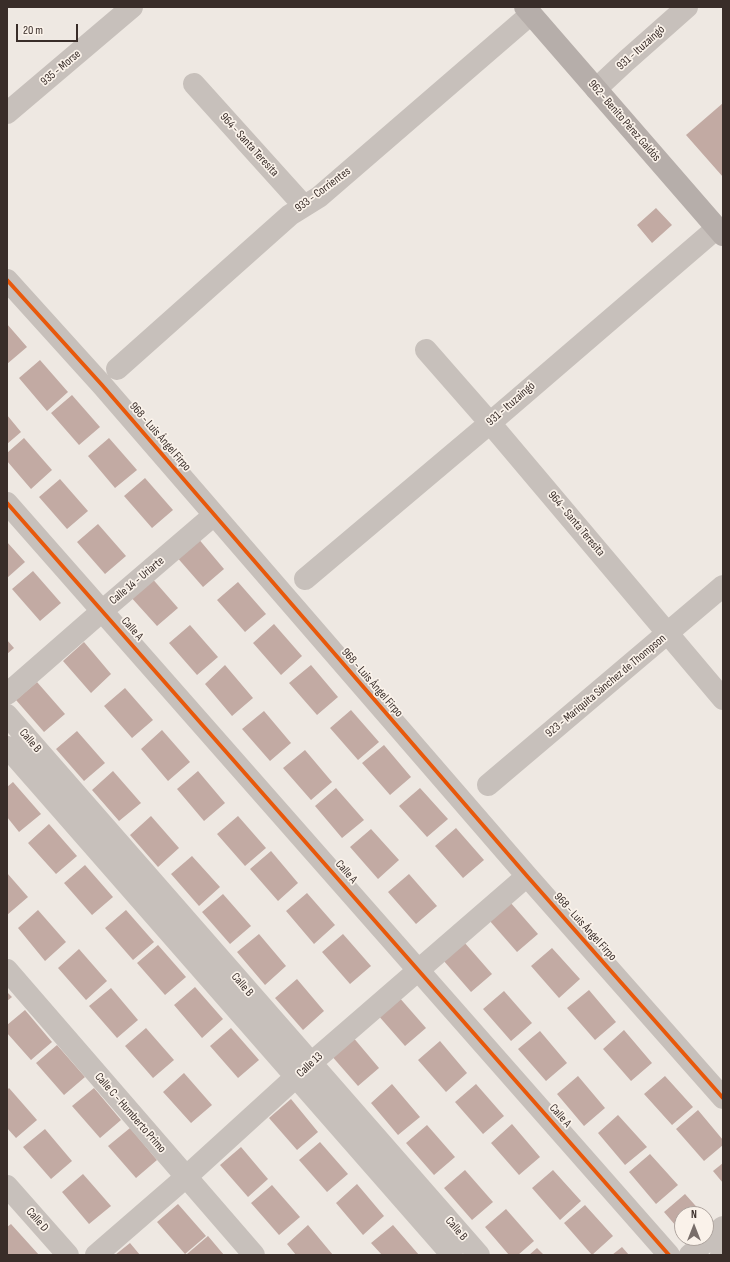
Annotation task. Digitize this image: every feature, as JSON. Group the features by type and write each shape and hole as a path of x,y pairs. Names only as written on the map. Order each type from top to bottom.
{"main road":[{"name":"962 - Benito Pérez Galdós","path":"528,11 720,232"}],"street":[{"name":"935 - Morse","path":"7,113 132,7"},
{"name":"931 - Ituzaingó","path":"596,89 687,7"},
{"name":"933 - Corrientes","path":"117,369 290,215 319,197 528,11"},
{"name":"964 - Santa Teresita","path":"194,84 304,206"},
{"name":"931 - Ituzaingó","path":"305,579 490,422 720,232"},
{"name":"968 - Luis Ángel Firpo","path":"7,280 102,385 526,876 723,1098"},
{"name":"964 - Santa Teresita","path":"426,350 490,422 723,699"},
{"name":"Calle A","path":"7,504 669,1255"},
{"name":"Calle 14 - Uriarte","path":"7,694 214,515"},
{"name":"923 - Mariquita Sánchez de Thompson","path":"488,785 723,586"},
{"name":"Calle B","path":"7,715 304,1070 452,1255"},
{"name":"Calle B","path":"7,747 304,1070 479,1255"},
{"name":"Calle 13","path":"96,1255 186,1177 304,1070 526,876"},
{"name":"Calle C - Humberto Primo","path":"7,970 254,1255"},
{"name":"Calle D","path":"7,1186 68,1255"},
{"path":"690,1255 723,1227"}],"building":[{"path":"723,103 723,177 686,135"},
{"path":"656,208 672,225 652,243 637,225"},
{"path":"7,324 27,347 7,364"},
{"path":"40,360 68,392 47,411 19,378"},
{"path":"72,395 100,427 79,445 51,413"},
{"path":"7,415 21,432 7,444"},
{"path":"24,438 52,470 31,489 7,461 7,453"},
{"path":"109,438 137,470 115,488 88,456"},
{"path":"145,478 173,510 152,528 124,496"},
{"path":"60,479 88,511 67,529 39,497"},
{"path":"98,524 126,556 105,574 77,542"},
{"path":"197,537 224,569 203,587 175,555"},
{"path":"7,542 25,562 7,578"},
{"path":"33,571 61,603 40,621 12,589"},
{"path":"150,576 178,608 157,626 129,595"},
{"path":"238,582 266,614 245,632 217,600"},
{"path":"274,624 302,656 281,675 253,643"},
{"path":"190,625 218,657 197,675 169,643"},
{"path":"7,640 14,648 7,654"},
{"path":"84,642 111,674 91,693 63,661"},
{"path":"225,665 253,698 232,716 205,684"},
{"path":"311,665 338,697 317,715 289,683"},
{"path":"37,682 65,714 44,732 16,700"},
{"path":"125,688 153,720 132,738 104,706"},
{"path":"351,710 379,742 358,760 330,728"},
{"path":"264,711 291,743 270,761 242,729"},
{"path":"162,730 190,762 168,781 141,749"},
{"path":"77,731 105,763 84,781 56,749"},
{"path":"384,745 411,777 390,795 362,763"},
{"path":"305,750 332,782 311,800 283,768"},
{"path":"113,771 141,803 119,821 92,790"},
{"path":"198,771 225,803 204,821 177,789"},
{"path":"13,782 41,814 19,832 7,817 7,787"},
{"path":"336,788 364,820 342,838 315,806"},
{"path":"420,788 448,819 427,837 399,806"},
{"path":"151,816 179,848 158,867 130,835"},
{"path":"238,816 266,848 245,866 217,834"},
{"path":"49,824 77,856 56,874 28,843"},
{"path":"456,828 484,860 463,878 435,846"},
{"path":"371,829 399,860 378,879 350,847"},
{"path":"271,851 298,883 278,901 250,869"},
{"path":"192,856 220,887 199,906 171,874"},
{"path":"85,865 113,897 92,915 64,883"},
{"path":"7,873 28,897 7,915"},
{"path":"409,874 437,906 416,924 388,892"},
{"path":"307,893 335,925 314,944 286,911"},
{"path":"223,894 251,926 230,944 202,912"},
{"path":"510,902 538,934 517,952 489,920"},
{"path":"38,910 66,942 45,961 18,928"},
{"path":"126,910 154,942 133,960 105,928"},
{"path":"259,934 286,966 265,985 237,952"},
{"path":"343,934 371,966 350,984 322,952"},
{"path":"464,942 492,974 471,992 443,960"},
{"path":"158,945 186,977 165,995 137,963"},
{"path":"552,948 580,979 559,998 531,966"},
{"path":"79,949 107,981 86,1000 58,968"},
{"path":"297,979 324,1011 303,1030 275,998"},
{"path":"195,987 223,1019 202,1038 174,1005"},
{"path":"111,988 138,1020 117,1038 89,1006"},
{"path":"589,990 616,1022 595,1040 567,1008"},
{"path":"504,991 532,1023 511,1041 483,1009"},
{"path":"7,992 12,997 7,1001"},
{"path":"398,996 426,1028 405,1046 377,1014"},
{"path":"25,1010 52,1042 31,1060 7,1033 7,1025"},
{"path":"146,1028 174,1060 153,1078 125,1046"},
{"path":"231,1028 259,1060 238,1078 210,1046"},
{"path":"624,1030 652,1063 631,1081 603,1049"},
{"path":"540,1031 567,1063 546,1081 518,1049"},
{"path":"352,1036 379,1068 358,1086 330,1054"},
{"path":"440,1041 467,1073 446,1092 418,1060"},
{"path":"57,1045 85,1077 64,1095 36,1063"},
{"path":"184,1073 212,1105 191,1123 163,1092"},
{"path":"578,1076 605,1108 584,1126 557,1094"},
{"path":"665,1076 693,1107 672,1125 644,1094"},
{"path":"392,1084 420,1117 398,1135 371,1103"},
{"path":"476,1084 504,1116 483,1134 455,1102"},
{"path":"9,1088 37,1120 16,1138 7,1128 7,1090"},
{"path":"94,1088 121,1120 100,1138 72,1106"},
{"path":"291,1099 318,1132 297,1150 269,1118"},
{"path":"698,1110 723,1140 723,1145 704,1161 676,1129"},
{"path":"618,1115 647,1147 625,1165 598,1133"},
{"path":"512,1124 540,1157 519,1175 491,1143"},
{"path":"427,1125 455,1157 434,1175 406,1143"},
{"path":"130,1128 157,1160 136,1178 108,1146"},
{"path":"45,1129 72,1161 51,1179 23,1147"},
{"path":"320,1142 348,1174 327,1192 299,1160"},
{"path":"241,1147 268,1179 248,1197 220,1165"},
{"path":"650,1154 678,1185 656,1204 629,1172"},
{"path":"723,1163 723,1183 713,1171"},
{"path":"465,1170 493,1202 472,1220 444,1188"},
{"path":"553,1170 581,1201 560,1220 532,1188"},
{"path":"83,1174 111,1206 89,1224 62,1192"},
{"path":"357,1184 384,1216 363,1235 336,1203"},
{"path":"272,1185 300,1217 279,1235 251,1203"},
{"path":"685,1194 696,1206 674,1206 674,1224 664,1212"},
{"path":"178,1204 206,1236 185,1254 157,1222"},
{"path":"585,1205 613,1236 592,1255 564,1223"},
{"path":"506,1209 534,1241 518,1255 509,1255 485,1227"},
{"path":"11,1224 39,1255 7,1255 7,1227"},
{"path":"308,1225 333,1255 296,1255 287,1244"},
{"path":"393,1225 419,1255 382,1255 371,1243"},
{"path":"208,1236 224,1255 187,1255 187,1254"},
{"path":"130,1243 140,1255 115,1255"},
{"path":"622,1247 629,1255 612,1255"},
{"path":"537,1248 544,1255 529,1255"}],"cycle path":[{"path":"7,280 102,385 527,876 723,1098"},
{"path":"7,503 669,1255"}]}
